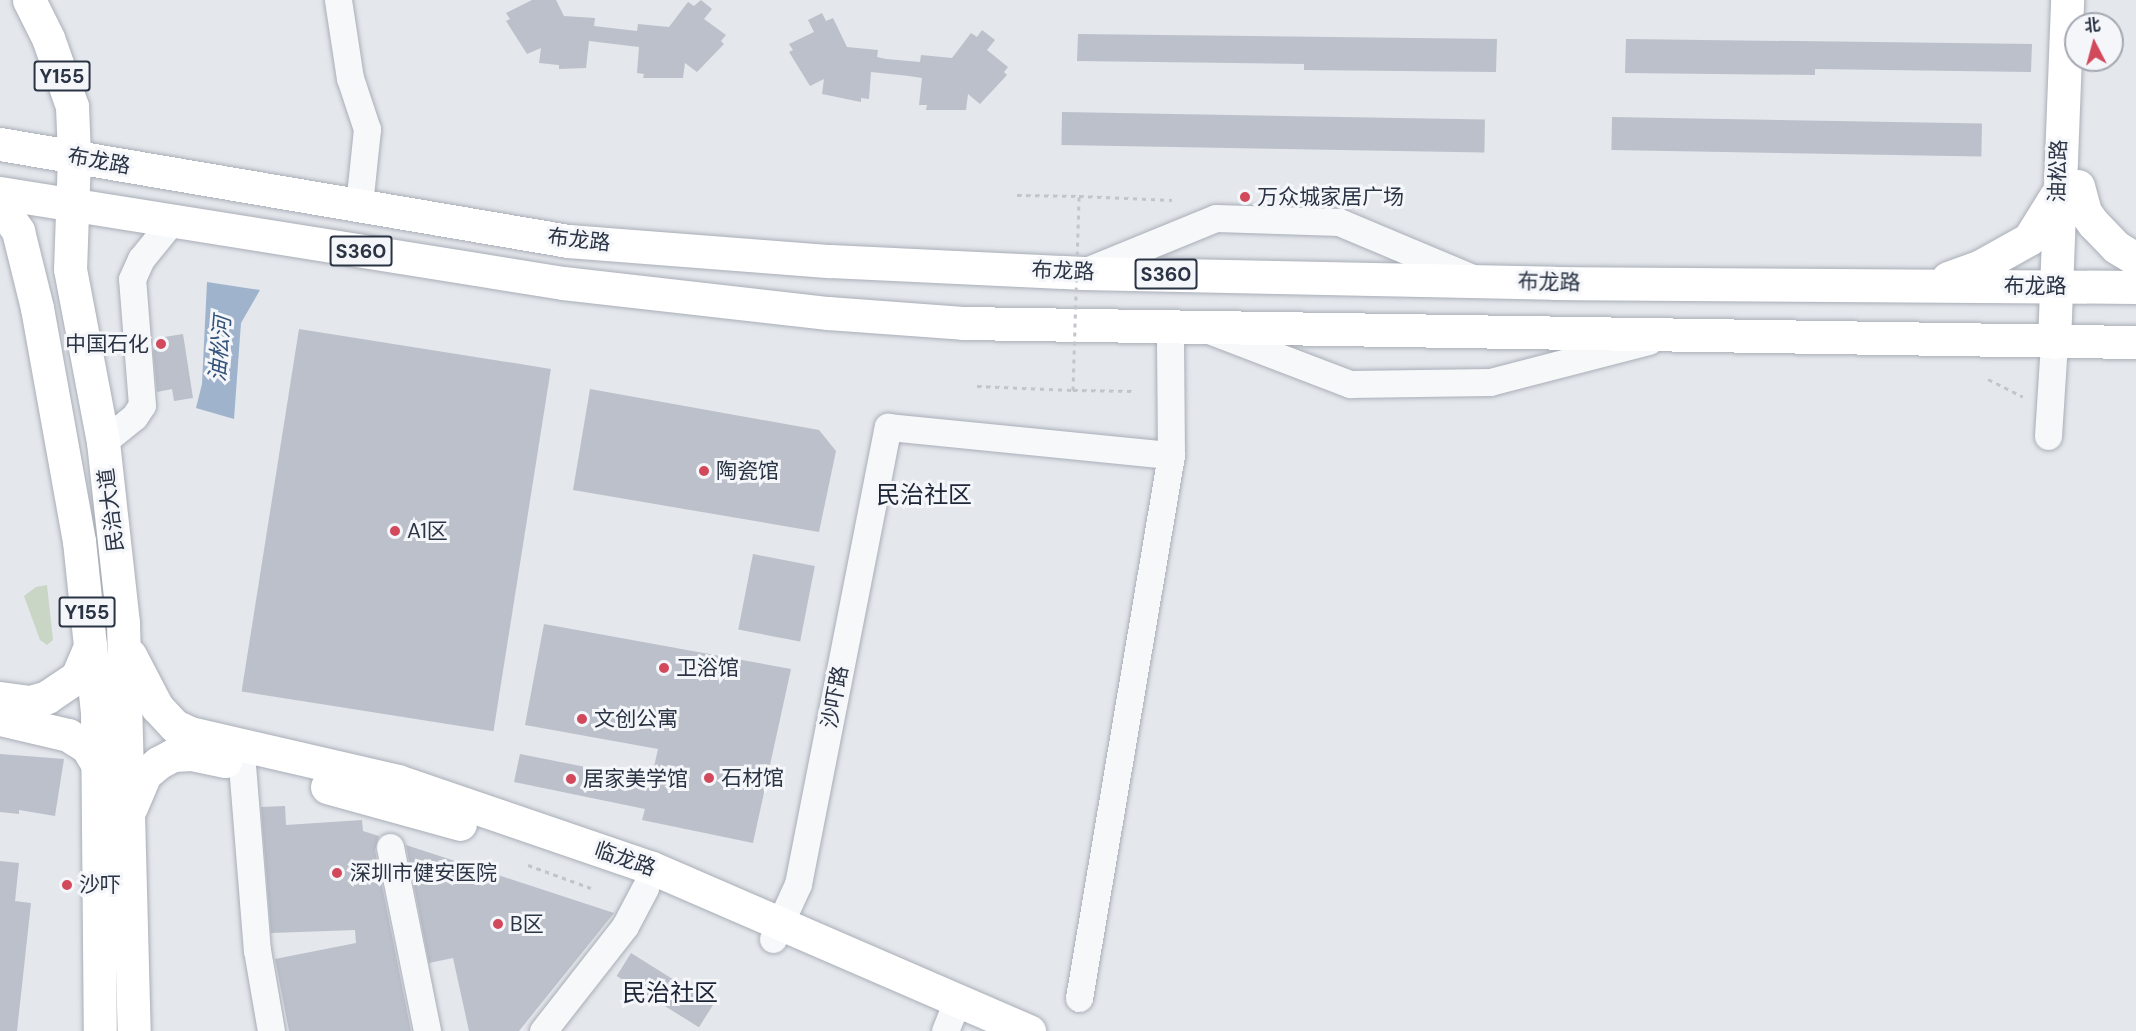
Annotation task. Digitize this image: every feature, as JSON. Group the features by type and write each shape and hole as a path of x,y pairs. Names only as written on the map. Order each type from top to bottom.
{"main road":[{"name":"民治大道","path":"29,0 48,38 72,106 74,156 70,204 72,286 103,442 124,643 131,809 134,1031"},
{"name":"油松路","path":"2054,342 2064,286 2068,186 2067,0"},
{"name":"油松路","path":"2068,186 2082,72"},
{"name":"布龙路","path":"0,144 568,240 830,261 1083,273 1479,281 2136,287"},
{"path":"1918,285 1979,267 2029,238 2068,186 2093,223 2116,247 2136,259"},
{"name":"布龙路","path":"0,194 563,283 828,313 963,323 1207,330 2136,342"},
{"name":"民治大道","path":"0,205 18,231 37,308 65,449 90,646 98,765 100,1031"},
{"path":"124,643 158,707 175,726 202,746"},
{"path":"7,710 38,700 64,687 84,666 90,646"},
{"path":"7,710 68,735 87,747 98,765"},
{"path":"131,809 138,787 156,764 174,755 202,746"},
{"name":"临龙路","path":"202,746 419,787 698,885 777,932 948,1024 986,1031"},
{"name":"临龙路","path":"202,746 242,765 441,817 777,932 1029,1031"}],"street":[{"path":"338,0 350,78 367,129 359,205"},
{"path":"1083,273 1216,218 1338,222 1479,281"},
{"path":"103,442 134,417 142,405 132,279 141,259 172,221"},
{"path":"1079,998 1171,454 1170,329"},
{"path":"1207,330 1350,384 1490,382 1671,335"},
{"name":"油松路","path":"2048,436 2054,342"},
{"name":"沙吓路","path":"777,932 798,884 888,427 1171,454"},
{"path":"242,765 257,950 271,1031"},
{"path":"390,847 427,1031"},
{"path":"543,1031 629,921 645,888"}],"path":[{"path":"1017,195 1172,200"},
{"path":"1073,390 1079,196"},
{"path":"1988,379 2023,396"},
{"path":"976,386 1135,391"},
{"path":"528,865 591,888"}],"green space":[{"path":"47,585 53,640 47,645 40,640 24,596 36,587"}],"water":[{"name":"油松河","path":"207,282 260,290 241,323 234,419 196,408 202,384"}],"building":[{"path":"532,0 556,0 564,16 595,18 594,26 637,31 638,24 669,27 688,2 694,6 701,0 712,9 704,19 726,35 721,41 724,44 697,72 685,63 683,78 643,78 644,74 637,73 639,47 589,41 586,68 559,69 559,65 539,63 541,48 527,54 506,21 510,19 506,13"},
{"path":"822,13 826,21 833,18 847,47 878,50 877,57 886,59 920,62 921,55 952,58 971,33 977,37 982,30 995,40 987,50 1008,67 1004,72 1007,75 980,104 968,94 966,110 926,110 927,105 919,105 922,78 909,76 871,72 869,99 861,98 861,102 822,94 824,79 810,86 789,52 793,50 789,44 814,32 808,20"},
{"path":"1078,34 1497,39 1496,72 1304,70 1304,64 1077,61"},
{"path":"1626,39 2032,44 2031,72 1815,69 1815,75 1625,73"},
{"path":"1062,112 1485,119 1484,152 1061,145"},
{"path":"1612,117 1982,123 1981,156 1611,150"},
{"name":"A1区","path":"299,329 551,369 493,731 242,691"},
{"path":"183,334 193,398 174,401 172,389 157,392 153,350 166,348 164,337"},
{"name":"陶瓷馆","path":"590,389 819,430 836,451 819,532 573,490"},
{"path":"753,554 815,566 800,642 738,630"},
{"path":"544,624 791,669 753,843 642,820 645,809 514,782 520,754 651,780 658,749 525,725"},
{"path":"0,754 64,759 55,816 19,810 19,814 0,812"},
{"path":"285,806 286,825 362,820 363,831 379,836 375,850 411,1031 289,1031 275,959 356,943 355,930 271,933 261,807"},
{"path":"406,845 614,913 519,1031 469,1031 453,958 429,963"},
{"path":"0,861 19,863 15,901 31,903 17,1031 0,1031"},
{"path":"631,953 713,1004 699,1027 617,976"}],"place":[{"name":"万众城家居广场","path":"1245,197"},
{"name":"中国石化","path":"161,344"},
{"name":"陶瓷馆","path":"704,471"},
{"name":"A1区","path":"395,531"},
{"name":"卫浴馆","path":"664,668"},
{"name":"文创公寓","path":"582,719"},
{"name":"石材馆","path":"709,778"},
{"name":"居家美学馆","path":"571,779"},
{"name":"深圳市健安医院","path":"337,873"},
{"name":"沙吓","path":"67,885"},
{"name":"B区","path":"498,924"}],"district":[{"name":"民治社区","path":"924,495"},
{"name":"民治社区","path":"670,993"}]}
